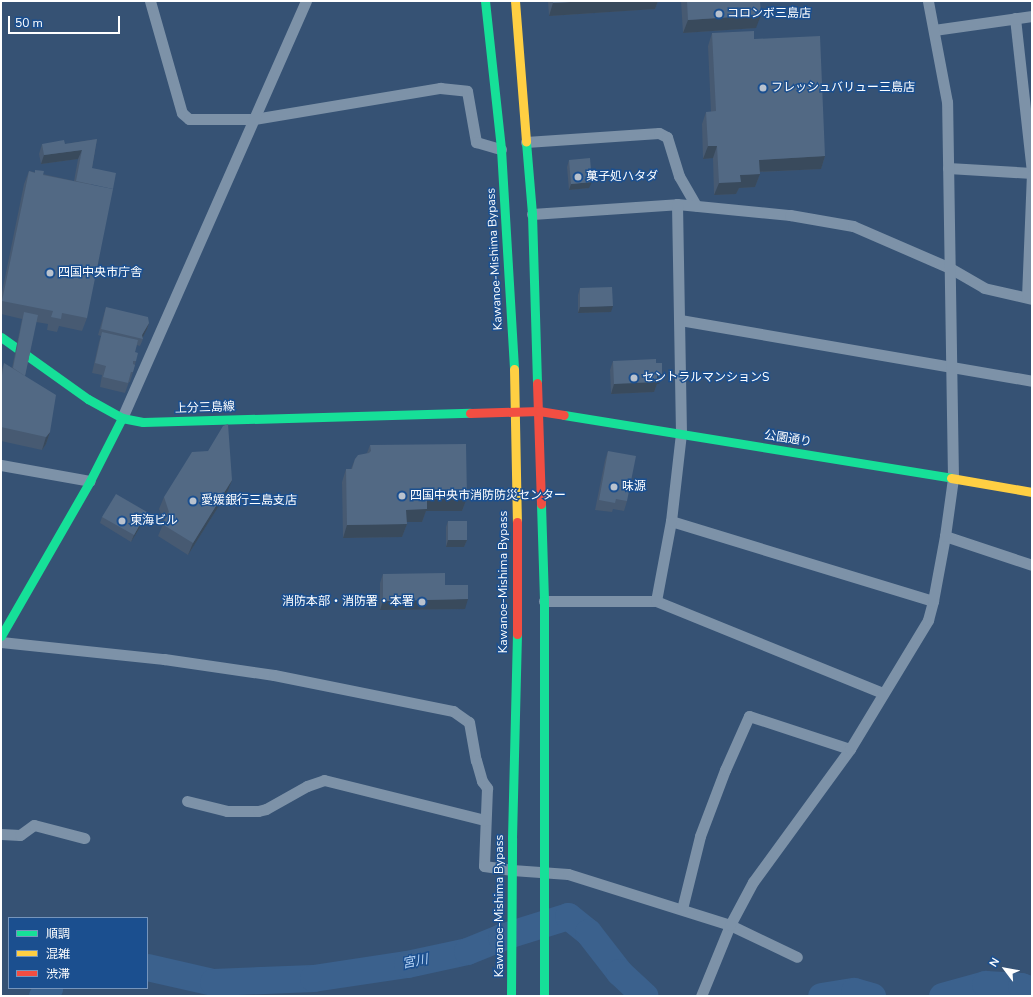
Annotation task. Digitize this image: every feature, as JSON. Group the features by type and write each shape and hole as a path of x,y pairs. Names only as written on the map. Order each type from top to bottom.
{"main road":[{"name":"Kawanoe-Mishima Bypass","path":"485,1 501,149 516,411 518,591 511,996"},
{"path":"515,1 532,214 539,411 544,601 544,996"},
{"name":"上分三島線","path":"1,338 88,399 122,418 143,422 539,411"},
{"name":"公園通り","path":"539,411 681,433 1032,492"},
{"path":"1,636 90,481 122,418"}],"street":[{"path":"150,1 182,113 189,119 254,119 440,88 467,91 476,142 501,149"},
{"path":"122,418 306,1"},
{"path":"701,996 730,925 754,882 850,749 928,620 933,601 945,536 953,478 947,102 928,1"},
{"path":"934,30 1032,16"},
{"path":"532,214 677,204 790,215 853,226 950,268 984,288 1029,298 1032,173 1015,18"},
{"path":"526,142 659,133 667,137 679,176 696,206"},
{"path":"948,168 1032,173"},
{"path":"656,601 671,520 681,433 677,204"},
{"path":"680,320 1032,381"},
{"path":"1,465 90,481"},
{"path":"671,520 933,601"},
{"path":"945,536 1032,565"},
{"path":"544,601 656,601 883,693"},
{"path":"1,642 164,659 274,675 453,711 469,722 476,760 482,781 487,788 484,866 512,870 568,874 730,925 797,956"},
{"path":"682,909 700,836 725,770 749,716 850,749"},
{"path":"187,801 227,811 258,811 266,809 307,786 324,780 485,820"},
{"path":"1,834 20,835 34,825 84,838"}],"building":[{"path":"553,1 589,1 553,3"},
{"path":"687,1 760,1 761,15 688,20"},
{"name":"フレッシュバリュー三島店","path":"754,31 754,39 820,36 825,156 759,160 760,174 740,175 741,182 719,183 717,146 708,146 706,112 716,111 712,33"},
{"path":"97,139 92,168 116,173 113,189 76,181 82,150 44,155 42,144 64,140 65,144"},
{"path":"590,158 592,182 571,184 569,160"},
{"name":"四国中央市庁舎","path":"35,170 44,171 43,175 113,189 87,318 62,313 61,319 51,317 53,311 2,301 29,171 35,173"},
{"path":"612,287 613,306 580,307 580,288"},
{"path":"106,307 148,317 149,323 142,335 143,339 101,329"},
{"path":"24,312 38,315 25,376 13,368"},
{"path":"102,332 138,340 135,352 138,353 136,361 133,361 133,364 135,365 128,383 103,377 106,366 95,363"},
{"path":"656,359 656,363 662,363 662,374 657,374 657,382 614,384 613,361"},
{"path":"4,363 56,395 50,432 46,437 1,427 1,381"},
{"name":"愛媛銀行三島支店","path":"228,424 232,480 193,543 162,524 169,512 164,497 192,452 208,451 223,426"},
{"name":"四国中央市消防防災センター","path":"466,444 467,498 427,499 427,509 406,510 407,524 347,525 346,469 352,469 358,455 369,453 371,451 370,445"},
{"name":"味源","path":"608,451 636,456 627,501 616,499 615,503 599,500"},
{"name":"東海ビル","path":"116,494 147,512 134,535 102,517"},
{"path":"448,521 467,521 467,540 448,540"},
{"path":"445,573 445,585 468,585 468,599 383,601 383,574"}],"waterway":[{"name":"宮川","path":"148,967 213,982 313,978 407,964 467,951 501,937 568,916 588,932 619,972 645,996"},
{"name":"宮川","path":"942,996 985,984 1021,986 1032,990"},
{"name":"宮川","path":"42,996 48,989"},
{"name":"宮川","path":"821,996 854,991 872,996"}],"traffic: fast":[{"path":"485,1 501,149 514,369"},
{"path":"526,142 532,214 537,383"},
{"path":"1,337 88,399 122,418 143,422 470,413"},
{"path":"564,415 951,478"},
{"path":"1,636 90,481 122,418"},
{"path":"541,504 544,601 544,996"},
{"path":"511,996 512,838 517,634"}],"traffic: slow":[{"path":"515,1 526,142"},
{"path":"514,369 517,522"},
{"path":"951,478 1032,492"}],"traffic: jam":[{"path":"537,383 541,504"},
{"path":"470,413 539,411 564,415"},
{"path":"517,522 517,634"}],"place":[{"name":"コロンボ三島店","path":"719,14"},
{"name":"フレッシュバリュー三島店","path":"763,88"},
{"name":"菓子処ハタダ","path":"578,177"},
{"name":"四国中央市庁舎","path":"50,273"},
{"name":"セントラルマンションS","path":"634,378"},
{"name":"味源","path":"614,487"},
{"name":"四国中央市消防防災センター","path":"402,496"},
{"name":"愛媛銀行三島支店","path":"193,501"},
{"name":"東海ビル","path":"122,521"},
{"name":"消防本部・消防署・本署","path":"422,602"}]}
